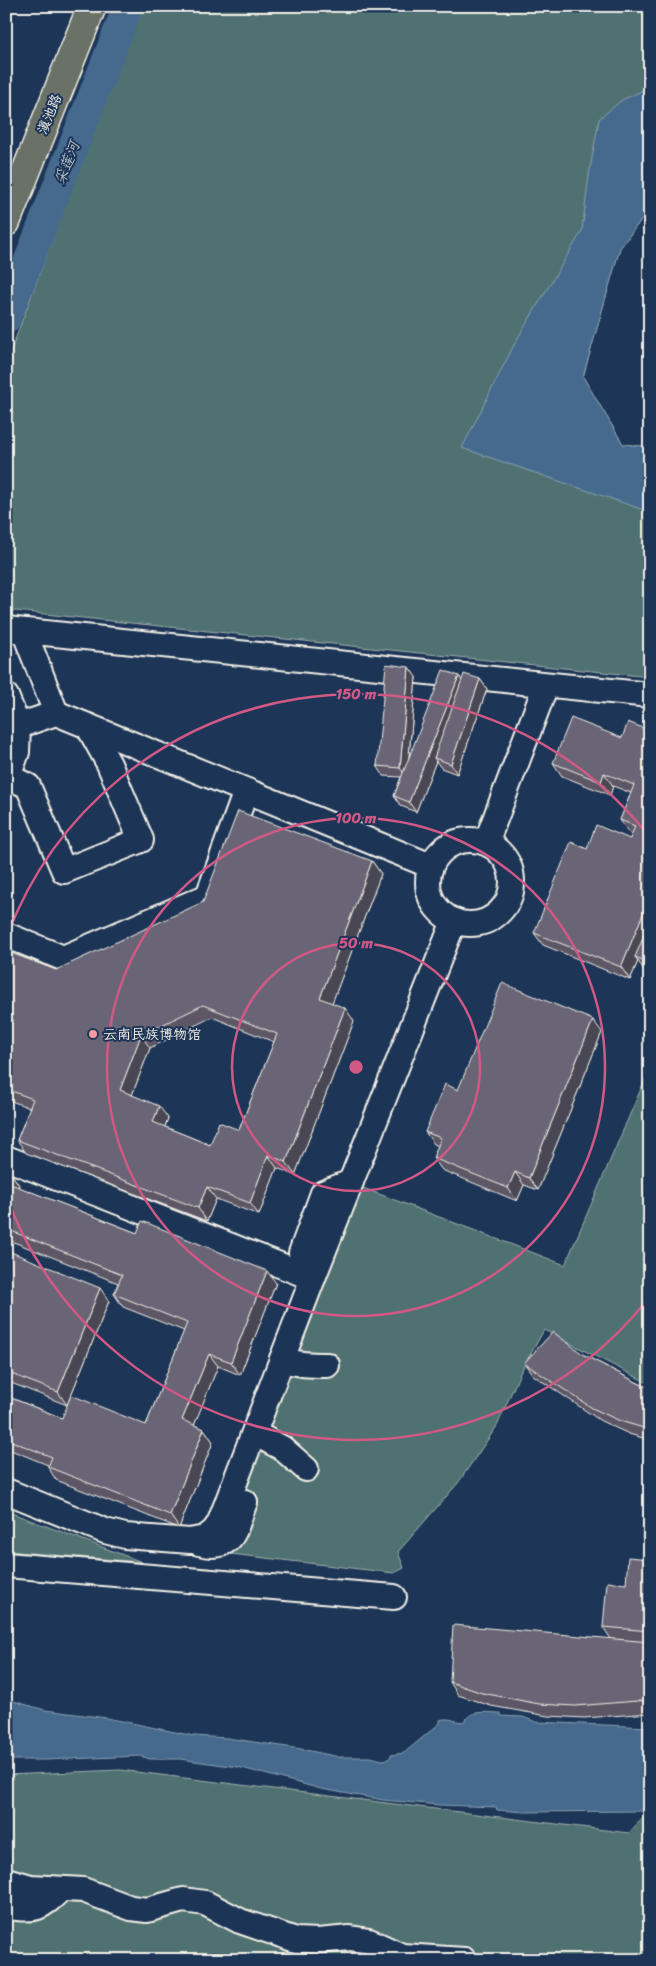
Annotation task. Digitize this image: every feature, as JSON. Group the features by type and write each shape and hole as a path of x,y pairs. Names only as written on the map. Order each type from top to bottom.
{"main road":[{"name":"滇池路","path":"6,170 72,6"},
{"name":"滇池路","path":"6,222 92,6"}],"street":[{"path":"15,630 650,695"},
{"path":"15,630 56,713"},
{"path":"486,843 546,685"},
{"path":"6,696 18,726 17,752 7,780 28,786 64,871 141,840 109,764 88,726"},
{"path":"18,726 56,713 431,866"},
{"path":"6,935 63,958 208,896 246,791"},
{"path":"473,840 486,843 499,851 508,862 512,876 512,891 506,905 496,916 483,922 468,924 454,922 443,915 434,904 429,892 428,879 431,866 438,855 448,846 460,841 473,840"},
{"path":"190,1541 205,1538 219,1524 313,1278 454,922"},
{"path":"6,1158 313,1278"},
{"path":"300,1252 323,1193 351,1182"},
{"path":"282,1359 308,1366 327,1365"},
{"path":"254,1433 282,1448 306,1469"},
{"path":"6,1492 105,1531 125,1536 190,1541 219,1546 231,1538 255,1475"},
{"path":"6,1565 394,1597"},
{"path":"6,1880 31,1887 83,1890 131,1908 147,1910 183,1900 205,1903 240,1921 296,1940 318,1941 350,1938 369,1942 402,1956 464,1960"},
{"path":"6,1907 33,1909 45,1904 61,1888"}],"green space":[{"path":"139,6 650,6 650,208 620,248 583,377 623,444 650,447 650,677 6,610 6,364"},
{"path":"650,1068 650,1384 544,1330 520,1373 497,1426 458,1483 398,1552 404,1568 394,1573 222,1553 222,1531 358,1186 565,1265"},
{"path":"650,1487 650,1540 642,1539 645,1499"},
{"path":"6,1511 142,1562 6,1551"},
{"path":"120,1770 629,1833 650,1809 650,1960 6,1960 6,1775"}],"water":[{"path":"650,87 650,208 620,248 583,377 623,444 650,447 650,512 462,448 516,341 582,231 599,119 622,100"},
{"path":"6,1699 45,1710 107,1718 194,1736 227,1738 301,1749 339,1757 371,1757 382,1760 389,1759 391,1755 404,1753 440,1723 440,1720 447,1719 462,1722 476,1713 501,1713 501,1716 523,1717 536,1722 650,1727 650,1813 642,1811 525,1812 497,1810 496,1807 439,1805 383,1800 321,1789 238,1767 180,1759 150,1759 140,1756 6,1760"}],"building":[{"path":"386,664 409,667 400,768 377,766"},
{"path":"443,670 459,676 409,802 394,796"},
{"path":"464,674 480,679 451,764 434,758"},
{"path":"571,718 622,738 628,722 650,731 650,897 621,967 534,933 571,842 587,849 596,825 630,839 635,826 620,820 634,785 604,773 601,782 553,763"},
{"name":"云南民族博物馆","path":"238,811 372,861 320,998 345,1008 286,1162 268,1155 250,1203 207,1187 198,1208 17,1140 33,1099 6,1089 6,951 56,970 203,902","holes":["203,1005 277,1034 239,1130 219,1122 210,1145 153,1122 159,1106 120,1090 141,1035"]},
{"path":"650,921 650,963 635,957"},
{"path":"502,983 593,1020 529,1178 515,1172 508,1188 433,1158 441,1138 425,1132 445,1084 458,1090"},
{"path":"6,1170 10,1172 6,1180"},
{"path":"6,1182 137,1233 142,1221 267,1271 231,1362 209,1354 182,1420 204,1429 170,1515 48,1467 52,1457 6,1439 6,1396 62,1418 71,1395 146,1425 187,1323 114,1294 122,1275 6,1229"},
{"path":"6,1250 100,1288 58,1392 6,1372"},
{"path":"553,1332 584,1355 650,1388 650,1430 620,1421 592,1408 524,1363"},
{"path":"628,1557 650,1559 650,1631 603,1627 607,1582 626,1584"},
{"path":"453,1625 650,1642 650,1700 575,1706 539,1704 482,1693 450,1682"}],"waterway":[{"name":"采莲河","path":"6,319 128,6"}],"place":[{"name":"云南民族博物馆","path":"93,1034"}]}
